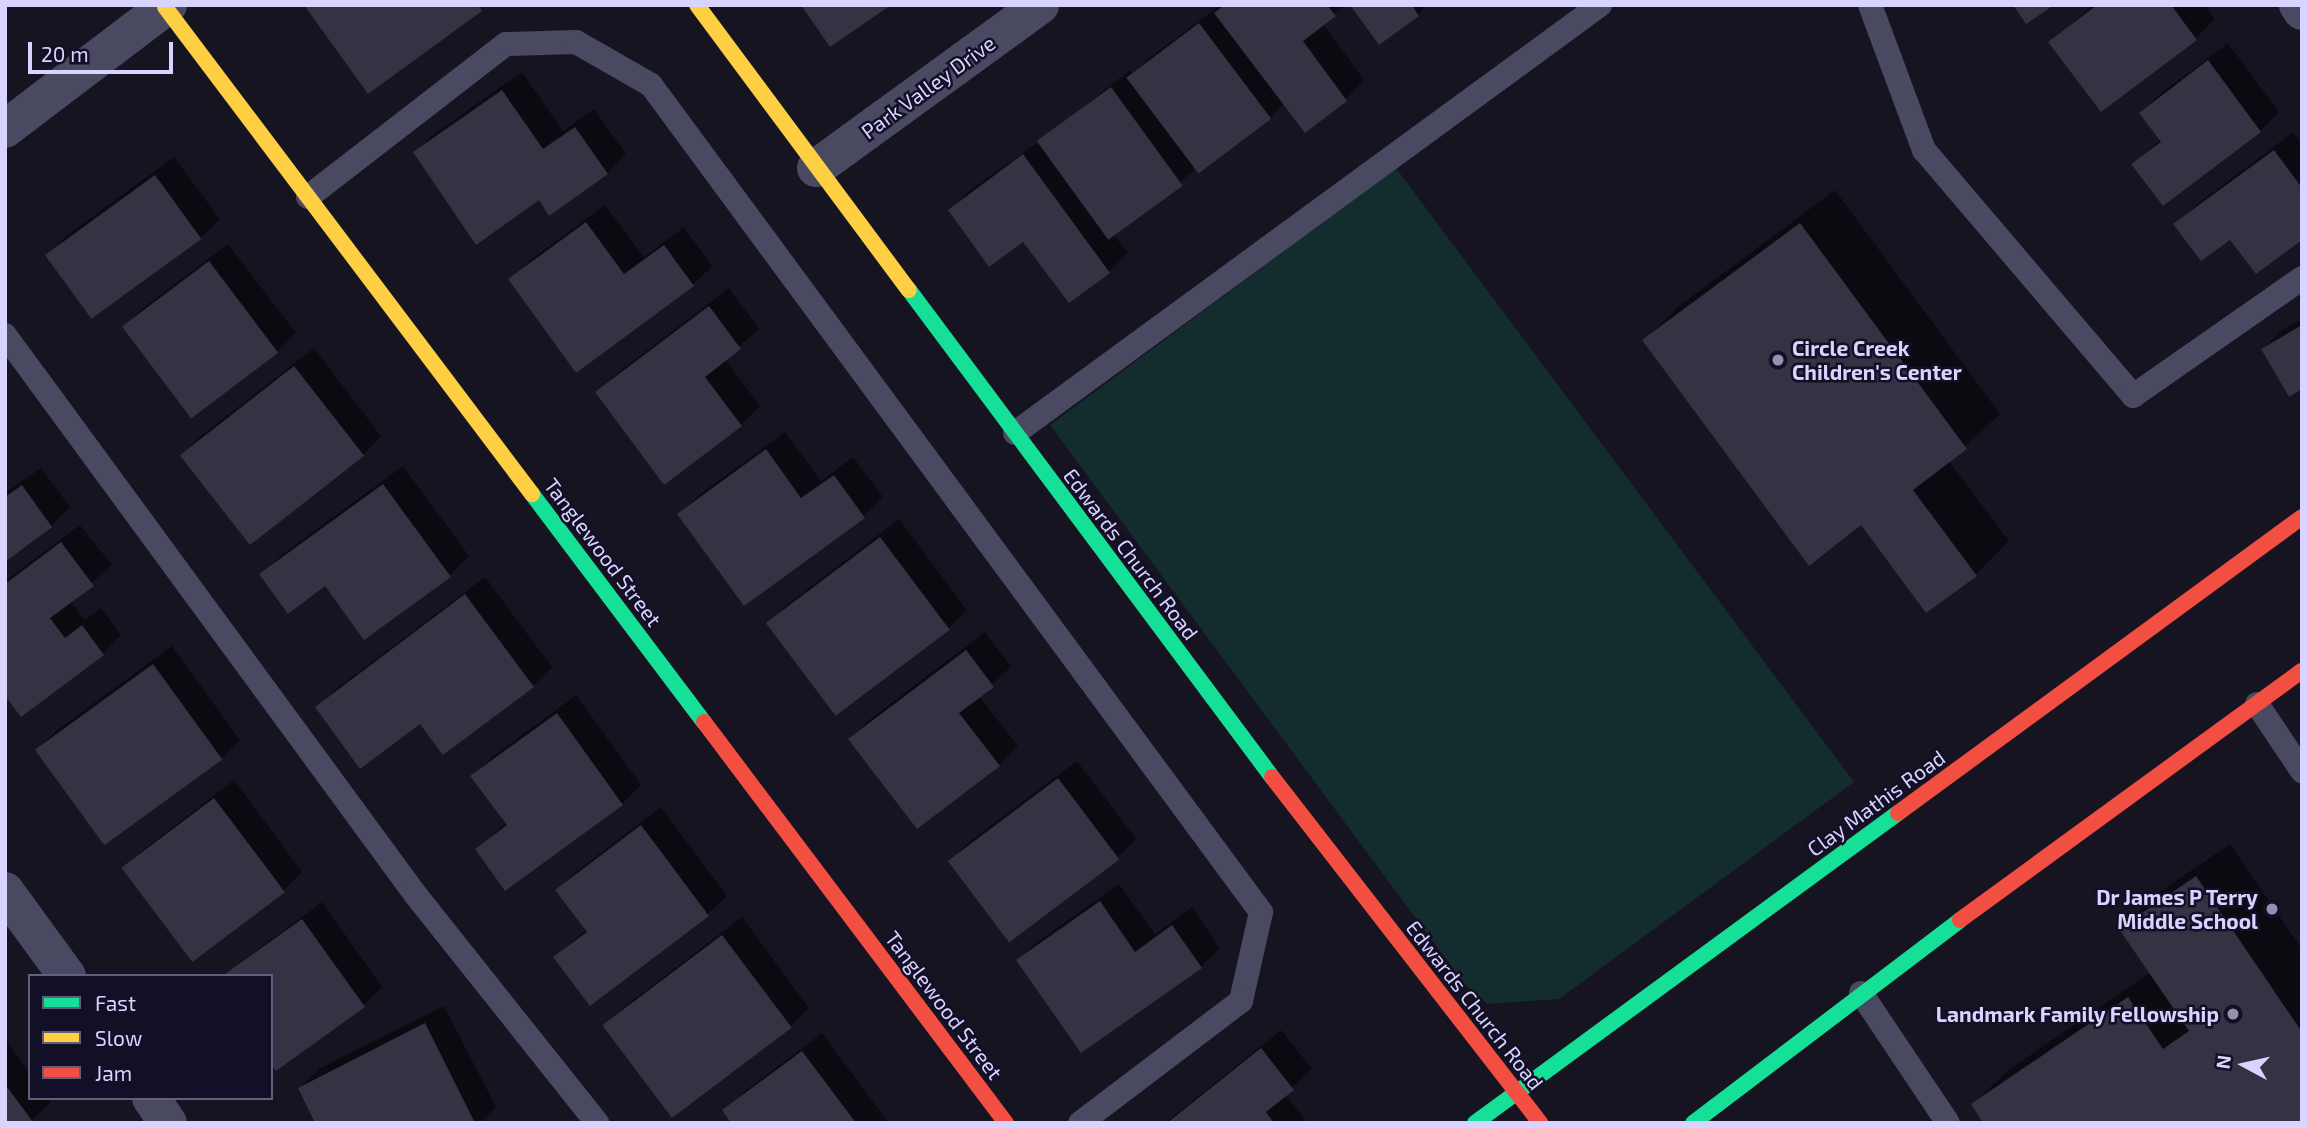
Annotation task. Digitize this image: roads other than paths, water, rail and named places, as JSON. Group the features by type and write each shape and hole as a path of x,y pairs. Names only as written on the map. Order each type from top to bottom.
{"street":[{"name":"Edwards Church Road","path":"696,5 1322,844 1540,1123"},
{"name":"Park Valley Drive","path":"816,168 1040,5"},
{"path":"2298,5 2302,10"},
{"path":"5,128 167,6"},
{"name":"Tanglewood Street","path":"167,6 1000,1121"},
{"name":"Clay Mathis Road","path":"1475,1123 2302,517"},
{"path":"1693,1123 1861,993 2302,671"},
{"path":"5,891 66,974"},
{"path":"152,1100 168,1123"}],"lane":[{"path":"1015,433 1600,5"},
{"path":"1870,5 1924,150 2133,396 2302,278"},
{"path":"308,197 506,44 576,42 651,85 1261,912 1241,1001 1080,1123"},
{"path":"5,335 415,894 597,1123"},
{"path":"2257,704 2302,771"},
{"path":"1861,993 1948,1123"}],"place":[{"name":"Circle Creek Children's Center","path":"1778,360"},
{"name":"Dr James P Terry Middle School","path":"2272,909"},
{"name":"Landmark Family Fellowship","path":"2233,1014"}]}
